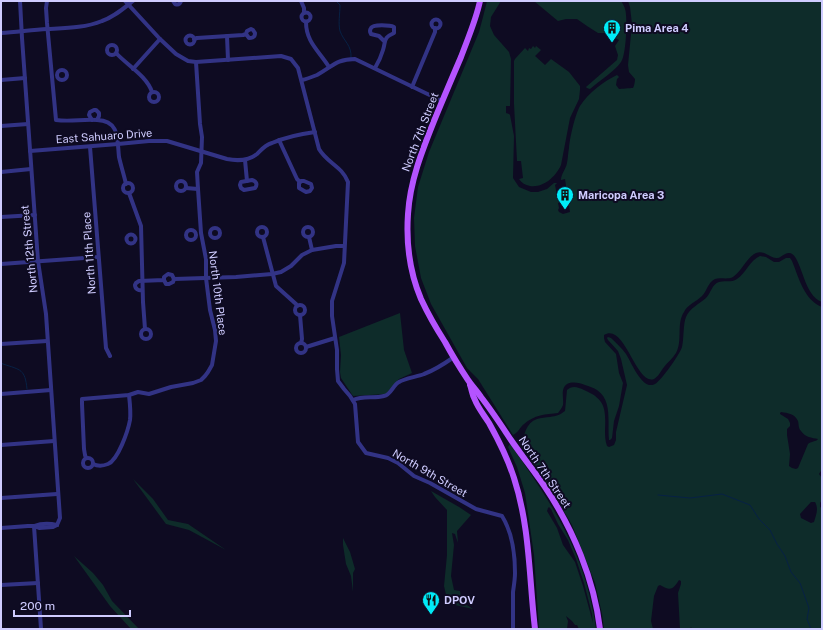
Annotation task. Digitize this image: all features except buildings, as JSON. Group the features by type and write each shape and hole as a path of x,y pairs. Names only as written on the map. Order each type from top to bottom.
{"main road":[{"name":"North 7th Street","path":"480,1 471,32 422,149 413,180 408,215 408,242 413,273 421,298 431,318 469,382 481,396 545,488 566,522 588,576 600,629"},
{"name":"North 7th Street","path":"469,382 474,400 505,454 518,493 528,542 535,629"}],"street":[{"name":"North 12th Street","path":"20,1 34,215 38,261 46,314 57,494 60,518 57,525 53,528 39,528 34,526"},
{"path":"47,1 46,8 48,29 55,76 56,120 103,121 112,125 117,133 120,158 126,184 124,185 123,190 129,193 141,226 143,318 145,329"},
{"path":"1,33 58,29 96,24 114,16 120,12 127,3 133,1"},
{"path":"172,1 176,5 181,1"},
{"path":"301,1 304,8 304,13 301,18 306,22 308,35 312,44 329,67"},
{"path":"127,3 160,39 180,56 188,61 196,62"},
{"path":"375,68 383,50 384,41 388,36 394,33 394,27 389,24 373,26 370,28 371,34 379,36 384,41"},
{"path":"412,87 436,28"},
{"path":"194,39 246,34"},
{"path":"227,36 228,60"},
{"path":"133,69 160,39"},
{"path":"116,53 144,80 151,88 152,92"},
{"name":"North 9th Street","path":"196,62 281,56 291,59 298,68 319,149 322,155 345,175 348,182 344,263 332,301 332,316 337,350 338,381 355,404 358,442 366,453 388,458 398,463 414,476 430,483 476,509 502,516 509,533 514,559 513,629"},
{"path":"302,80 318,74 340,60 355,59 442,101"},
{"name":"North 10th Place","path":"129,395 138,392 149,394 171,387 193,383 201,380 212,365 216,341 206,278 206,259 198,189 197,172 201,163 202,137 196,62"},
{"path":"1,80 25,78"},
{"path":"1,126 28,124"},
{"path":"247,181 245,160 256,155 265,146 280,140 315,132"},
{"path":"280,140 300,182"},
{"name":"East Sahuaro Drive","path":"30,151 149,141 167,141 234,160 245,160"},
{"name":"North 11th Place","path":"90,147 106,348 110,356"},
{"path":"1,172 31,169"},
{"path":"126,184 131,184 132,190 129,193"},
{"path":"186,188 198,189"},
{"path":"1,217 34,215"},
{"path":"196,234 210,233"},
{"path":"262,237 276,286 297,306 302,306 304,308 304,313 300,315"},
{"path":"309,237 312,250"},
{"path":"135,239 141,238"},
{"path":"142,290 135,288 137,282 164,280 165,283 169,284 173,282 174,279 272,274 281,272 291,266 302,255 312,250 344,246"},
{"path":"1,264 98,257"},
{"path":"164,280 165,276 169,274 172,275 174,279"},
{"path":"297,306 295,308 295,312 300,315"},
{"path":"300,315 302,339 301,343 296,347 297,352 303,353 306,350 306,347"},
{"path":"306,347 335,338"},
{"path":"1,344 47,341"},
{"path":"301,343 306,347"},
{"path":"353,400 363,397 384,396 389,394 399,382 424,374 435,368 439,368 454,357"},
{"path":"1,394 51,390"},
{"path":"129,395 130,418 128,430 122,443 112,461 108,464 98,466 92,464 89,468 85,467 83,462 86,458 84,449 82,399 129,395"},
{"path":"1,445 54,441"},
{"path":"86,458 91,459 92,464"},
{"path":"1,498 57,494"},
{"path":"1,528 34,526 41,629"},
{"path":"1,585 38,583"}],"green space":[{"path":"487,1 501,1 491,17 490,26 494,35 509,52 511,59 510,106 506,106 506,113 510,115 514,136 513,178 519,187 531,192 538,192 547,189 554,183 557,183 555,185 557,196 560,196 561,202 558,203 558,210 563,214 570,212 565,179 561,180 561,178 566,165 576,115 580,106 597,88 617,75 619,77 616,85 619,89 633,88 634,86 635,79 629,72 628,65 632,24 628,1 822,1 822,302 811,292 794,256 788,253 776,258 759,252 749,258 733,277 717,278 713,280 702,296 685,310 680,322 679,343 676,353 654,379 648,379 642,373 618,337 611,333 604,335 605,342 616,354 619,373 623,383 619,406 614,421 612,438 610,440 607,406 602,395 593,388 574,382 565,386 563,405 558,413 536,417 524,424 513,435 478,379 467,368 431,304 421,278 415,246 414,218 418,187 429,152 479,32"},
{"path":"534,1 621,1 626,11 626,26 625,47 621,62 590,89 587,88 586,87 617,60 618,55 615,46 619,40 606,33 598,33 577,19 558,21"},
{"path":"533,46 535,48 536,46 541,50 535,56 545,65 551,59 569,72 580,86 580,90 579,99 570,118 561,165 553,177 545,183 530,186 522,183 519,179 523,178 521,161 517,161 514,104 514,61 525,48 528,51 529,48 531,49"},
{"path":"760,256 766,257 774,262 779,262 786,258 790,258 806,294 816,304 822,307 822,469 819,474 822,478 822,500 820,507 822,508 822,629 692,629 691,627 690,629 680,629 678,593 681,581 679,580 673,588 669,589 660,585 658,586 654,596 651,621 653,629 604,629 595,583 572,525 523,446 526,430 530,423 537,419 556,416 565,411 567,390 571,387 577,387 591,393 603,405 606,444 609,447 614,445 627,385 618,351 607,338 611,338 623,350 645,383 649,385 655,384 666,373 681,350 685,320 690,311 706,298 717,283 737,279","holes":["781,412 793,415 797,419 799,429 804,435 818,439 808,444 798,468 796,469 789,466 790,454 787,429 790,426 790,423 788,419 780,414","811,502 815,502 817,510 814,522 811,523 801,518 800,514"]},
{"path":"400,313 404,350 412,373 399,379 386,394 353,396 341,378 339,337"},
{"path":"510,444 535,481 559,519 569,539 585,580 596,629 579,629 577,625 575,625 566,616 568,621 567,629 539,629 534,555 525,493 517,467 508,447","holes":["549,507 568,540 576,559 584,583 593,623 575,562 563,545 557,528 547,511"]},
{"path":"133,479 153,499 168,520 188,524 226,550 189,530 166,524"},
{"path":"431,491 471,515 457,531 458,543 455,534 452,533 454,545 451,576 454,590 460,591 462,602 473,609 455,605 447,599 444,586 447,555 447,510"},
{"path":"343,538 350,552 355,569 353,573 353,592 351,576 346,564"},
{"path":"74,556 93,573 103,585 112,601 139,629 131,629 110,606"}],"waterway":[{"path":"336,1 340,5 340,31 349,47 351,58"},
{"path":"1,363 21,371 25,378 27,389"},
{"path":"658,495 690,498 722,494 750,505 759,519 770,530 785,556 791,572 800,583 809,608 807,619 811,629"}],"place":[{"name":"Pima Area 4","path":"612,43"},
{"name":"Maricopa Area 3","path":"565,210"},
{"name":"DPOV","path":"431,615"}]}
